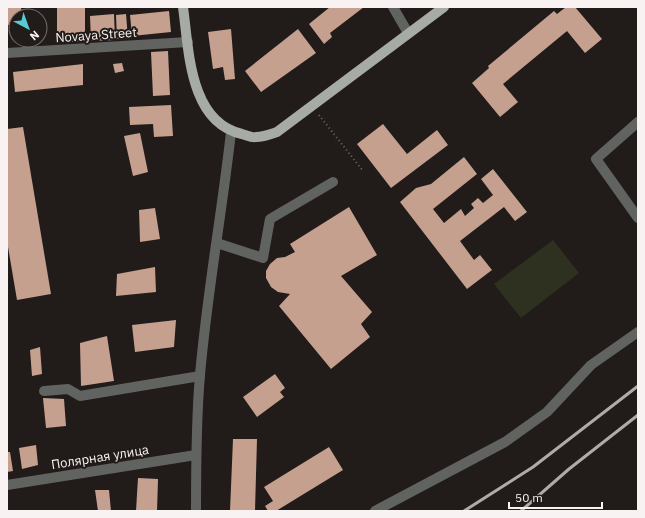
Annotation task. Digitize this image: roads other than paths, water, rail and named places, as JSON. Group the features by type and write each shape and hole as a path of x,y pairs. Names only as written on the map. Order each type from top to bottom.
{"main road":[{"path":"183,7 192,69 201,101 211,115 231,132 255,138 277,132 444,7"}],"street":[{"path":"393,7 408,33"},
{"name":"Novaya Street","path":"7,53 188,42"},
{"path":"638,122 596,159 638,218"},
{"path":"196,511 196,455 200,376 231,132"},
{"path":"217,243 263,258 270,219 333,182"},
{"path":"375,511 505,442 547,412 591,365 638,332"},
{"path":"44,390 68,389 80,396 200,376"},
{"name":"Полярная улица","path":"7,486 196,455"}],"railway":[{"path":"464,511 533,467 638,386"},
{"path":"521,511 569,469 638,415"}]}
